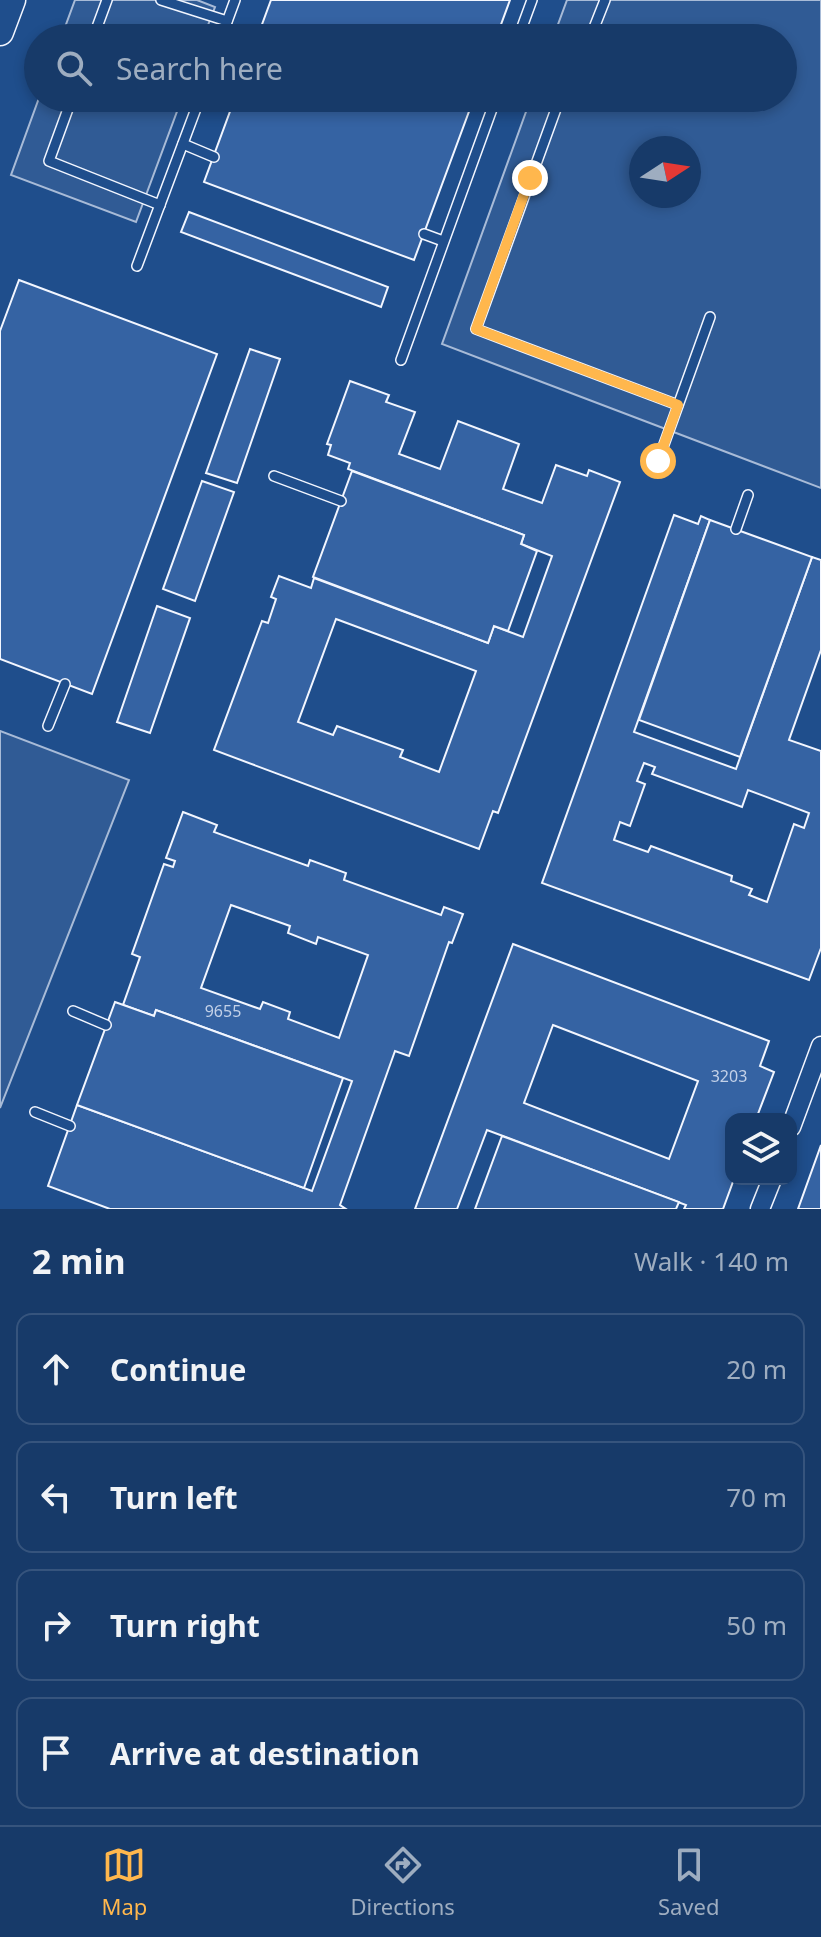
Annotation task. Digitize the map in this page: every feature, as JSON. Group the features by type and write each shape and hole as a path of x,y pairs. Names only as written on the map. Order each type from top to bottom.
{"street":[{"path":"0,32 12,0"},
{"path":"796,1113 821,1046"},
{"path":"760,1209 770,1185"}],"lane":[{"path":"98,24 107,0"},
{"path":"161,0 227,21"},
{"path":"226,24 235,0"},
{"path":"523,24 532,0"},
{"path":"596,24 605,0"},
{"path":"67,112 49,161 160,205"},
{"path":"137,266 195,112"},
{"path":"401,360 491,112"},
{"path":"555,112 476,329 678,405"},
{"path":"183,144 214,157"},
{"path":"424,234 443,241"},
{"path":"658,461 710,317"},
{"path":"274,476 341,501"},
{"path":"736,529 748,495"},
{"path":"48,726 65,684"},
{"path":"73,1011 106,1025"},
{"path":"35,1112 70,1126"}],"shaded area":[{"path":"75,0 197,0 215,7 208,24 66,24"},
{"path":"567,0 821,0 821,488 442,344 526,112 797,112 797,24 558,24"},
{"path":"34,112 177,112 136,222 11,175"},
{"path":"0,731 129,780 0,1108"}],"building":[{"path":"271,0 510,0 501,24 262,24"},
{"path":"230,112 469,112 414,260 204,182"},
{"path":"189,212 388,287 381,307 181,232"},
{"path":"19,280 217,354 92,694 0,659 0,331"},
{"path":"250,349 280,359 237,483 206,473"},
{"path":"350,381 389,395 386,402 415,412 399,454 440,469 458,421 519,444 503,489 542,503 556,465 587,476 589,470 620,482 498,813 493,811 479,849 214,750 262,621 268,623 276,599 271,597 279,576 311,588 314,578 488,643 494,626 523,637 552,556 521,544 524,535 348,469 350,463 328,455 331,445 327,444","holes":["336,619 476,671 439,772 400,757 403,750 337,726 333,735 298,722"]},
{"path":"352,471 524,535 521,544 537,551 508,631 494,626 488,643 313,577"},
{"path":"202,481 234,492 195,601 163,589"},
{"path":"674,515 698,524 701,516 710,520 634,732 736,769 812,557 821,560 821,650 789,740 821,751 821,948 809,980 542,883","holes":["644,763 655,767 652,774 742,807 748,790 809,813 804,828 794,824 767,902 749,895 752,889 731,881 732,876 651,846 648,852 614,840 620,822 630,826 645,784 637,781"]},
{"path":"710,520 812,557 740,757 639,720"},
{"path":"157,606 190,618 150,733 117,722"},
{"path":"183,812 217,825 214,832 308,866 310,860 346,873 344,880 441,915 444,907 463,914 452,943 449,942 409,1056 395,1051 340,1205 346,1209 110,1209 48,1186 77,1105 312,1191 352,1081 156,1010 154,1016 123,1005 140,957 132,954 164,864 173,867 175,861 166,858","holes":["231,905 290,926 288,933 316,944 318,937 368,955 339,1038 288,1019 290,1012 263,1002 260,1009 201,988"]},
{"path":"513,944 769,1041 760,1066 774,1072 758,1113 725,1113 725,1185 732,1185 723,1209 684,1209 686,1205 487,1130 457,1209 415,1209","holes":["553,1025 698,1081 669,1159 524,1103"]},
{"path":"115,1002 154,1016 156,1010 343,1078 304,1188 77,1105"},
{"path":"502,1136 679,1202 676,1209 475,1209"},
{"path":"821,1145 821,1209 798,1209"}],"route":[{"path":"530,178 476,329 678,405 658,461"}]}
